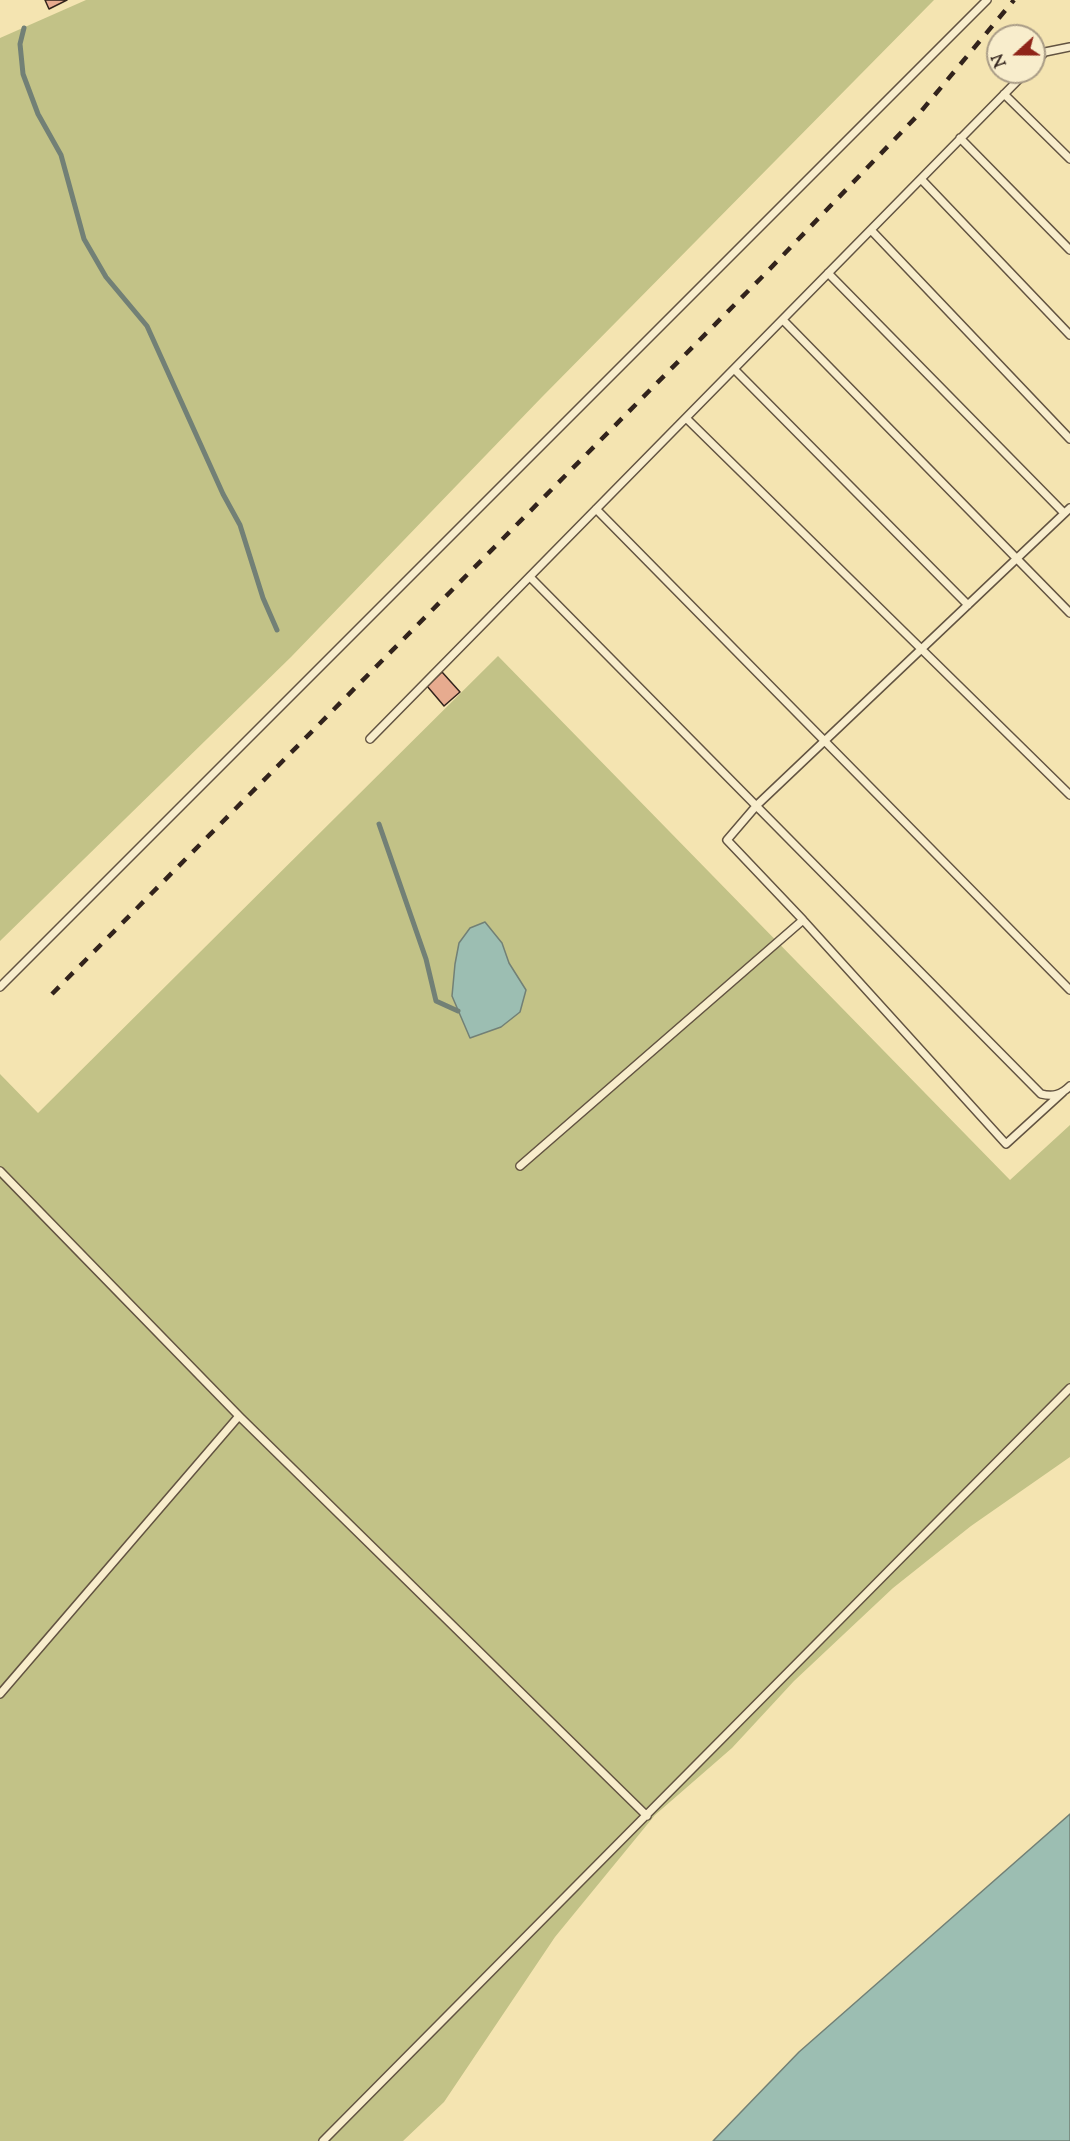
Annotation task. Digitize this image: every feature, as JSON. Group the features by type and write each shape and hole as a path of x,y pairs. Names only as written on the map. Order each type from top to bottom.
{"lane":[{"path":"0,987 987,0"},
{"path":"1046,52 1070,47"},
{"path":"370,739 1013,84"},
{"path":"1004,93 1070,159"},
{"path":"960,138 1070,250"},
{"path":"921,179 1070,335"},
{"path":"871,230 1070,439"},
{"path":"828,273 1067,511 757,805 727,840 803,920 1006,1144 1070,1086"},
{"path":"783,320 1070,613"},
{"path":"734,369 968,605"},
{"path":"687,418 1070,795"},
{"path":"596,509 1070,990"},
{"path":"530,577 1041,1094 1050,1096 1063,1092"},
{"path":"520,1166 803,920"},
{"path":"0,1171 239,1416 647,1816"},
{"path":"323,2141 1070,1388"},
{"path":"0,1694 239,1416"}],"green space":[{"path":"86,0 934,0 542,397 291,657 0,941 0,38"},
{"path":"498,656 1010,1180 1070,1125 1070,1457 971,1526 893,1588 794,1681 732,1748 655,1815 555,1937 444,2102 403,2141 0,2141 0,1074 38,1113"}],"water":[{"path":"485,922 502,943 509,963 526,990 520,1012 501,1027 470,1038 452,996 455,964 459,943 470,928"},
{"path":"1070,1814 1070,2141 713,2141 799,2052"}],"building":[{"path":"45,0 67,0 49,9"},
{"path":"442,672 460,692 444,706 427,686"}],"waterway":[{"path":"24,28 20,44 23,74 38,114 61,155 84,239 106,277 147,326 223,494 240,525 263,598 277,630"},
{"path":"379,824 426,959 436,1001 458,1011"}],"railway":[{"path":"52,994 761,278 918,115 1014,0"}]}
